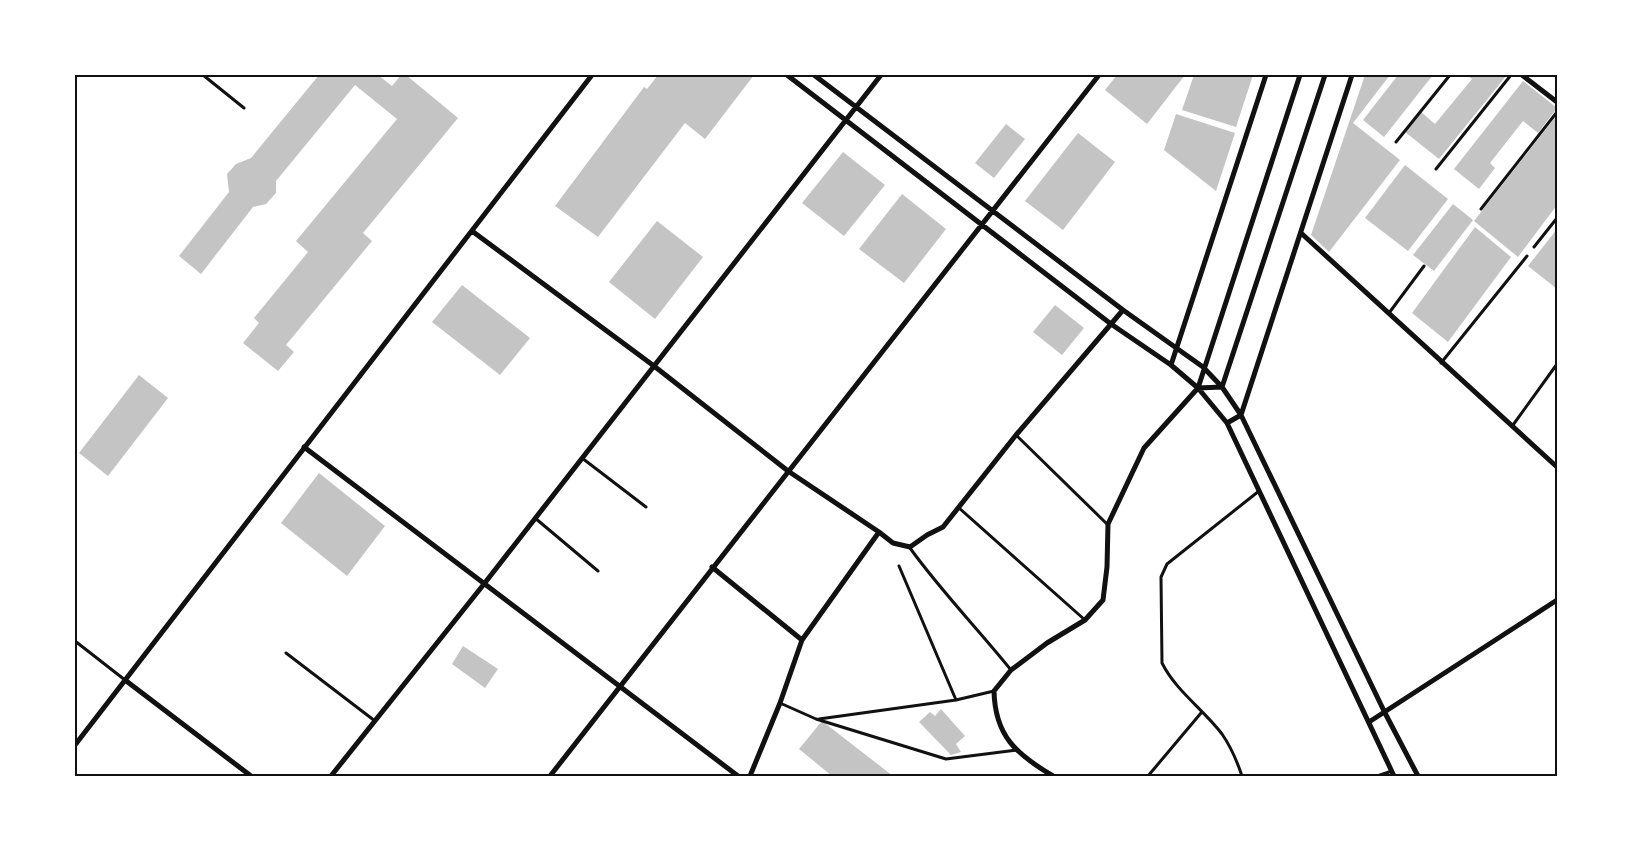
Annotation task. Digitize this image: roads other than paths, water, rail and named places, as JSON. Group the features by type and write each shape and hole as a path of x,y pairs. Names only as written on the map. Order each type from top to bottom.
{"street":[{"path":"75,745 592,75"},
{"path":"787,75 1111,324 1171,365 1198,388 1227,423 1393,773"},
{"path":"814,75 1122,310 1177,347 1203,367 1222,387 1241,415 1385,713 1418,776"},
{"path":"331,776 536,518 881,75"},
{"path":"550,776 621,688 712,568 1099,75"},
{"path":"1171,365 1266,75"},
{"path":"1053,776 1034,765 1004,735 994,713 994,691 1011,670 1047,643 1085,620 1103,600 1107,567 1108,524 1144,448 1198,388 1203,367 1300,75"},
{"path":"1222,387 1325,75"},
{"path":"1227,423 1241,415 1352,75"},
{"path":"1522,75 1557,102"},
{"path":"472,231 654,366 788,471 894,543 910,548 927,535 943,527 1016,435 1122,310"},
{"path":"1301,233 1557,467"},
{"path":"1198,388 1222,387"},
{"path":"304,446 738,776"},
{"path":"750,776 780,703 802,640 879,532"},
{"path":"712,568 802,640"},
{"path":"1369,722 1557,600"},
{"path":"125,680 250,776"}],"lane":[{"path":"203,75 244,108"},
{"path":"1396,142 1450,75"},
{"path":"1436,169 1511,75"},
{"path":"1481,209 1557,112"},
{"path":"1534,247 1557,218"},
{"path":"1441,363 1527,256"},
{"path":"1389,314 1424,266"},
{"path":"1513,425 1557,364"},
{"path":"1016,435 1108,524"},
{"path":"582,458 646,507"},
{"path":"1242,776 1236,758 1222,734 1168,675 1162,662 1161,577 1167,564 1259,491"},
{"path":"959,508 1085,620"},
{"path":"536,518 598,571"},
{"path":"910,548 932,578 972,622 1011,670"},
{"path":"899,566 956,700"},
{"path":"75,641 125,680"},
{"path":"286,653 375,721"},
{"path":"816,719 956,700 994,691"},
{"path":"780,703 816,719 946,759 1017,750"},
{"path":"1148,776 1201,712"},
{"path":"1377,776 1393,773"}]}
